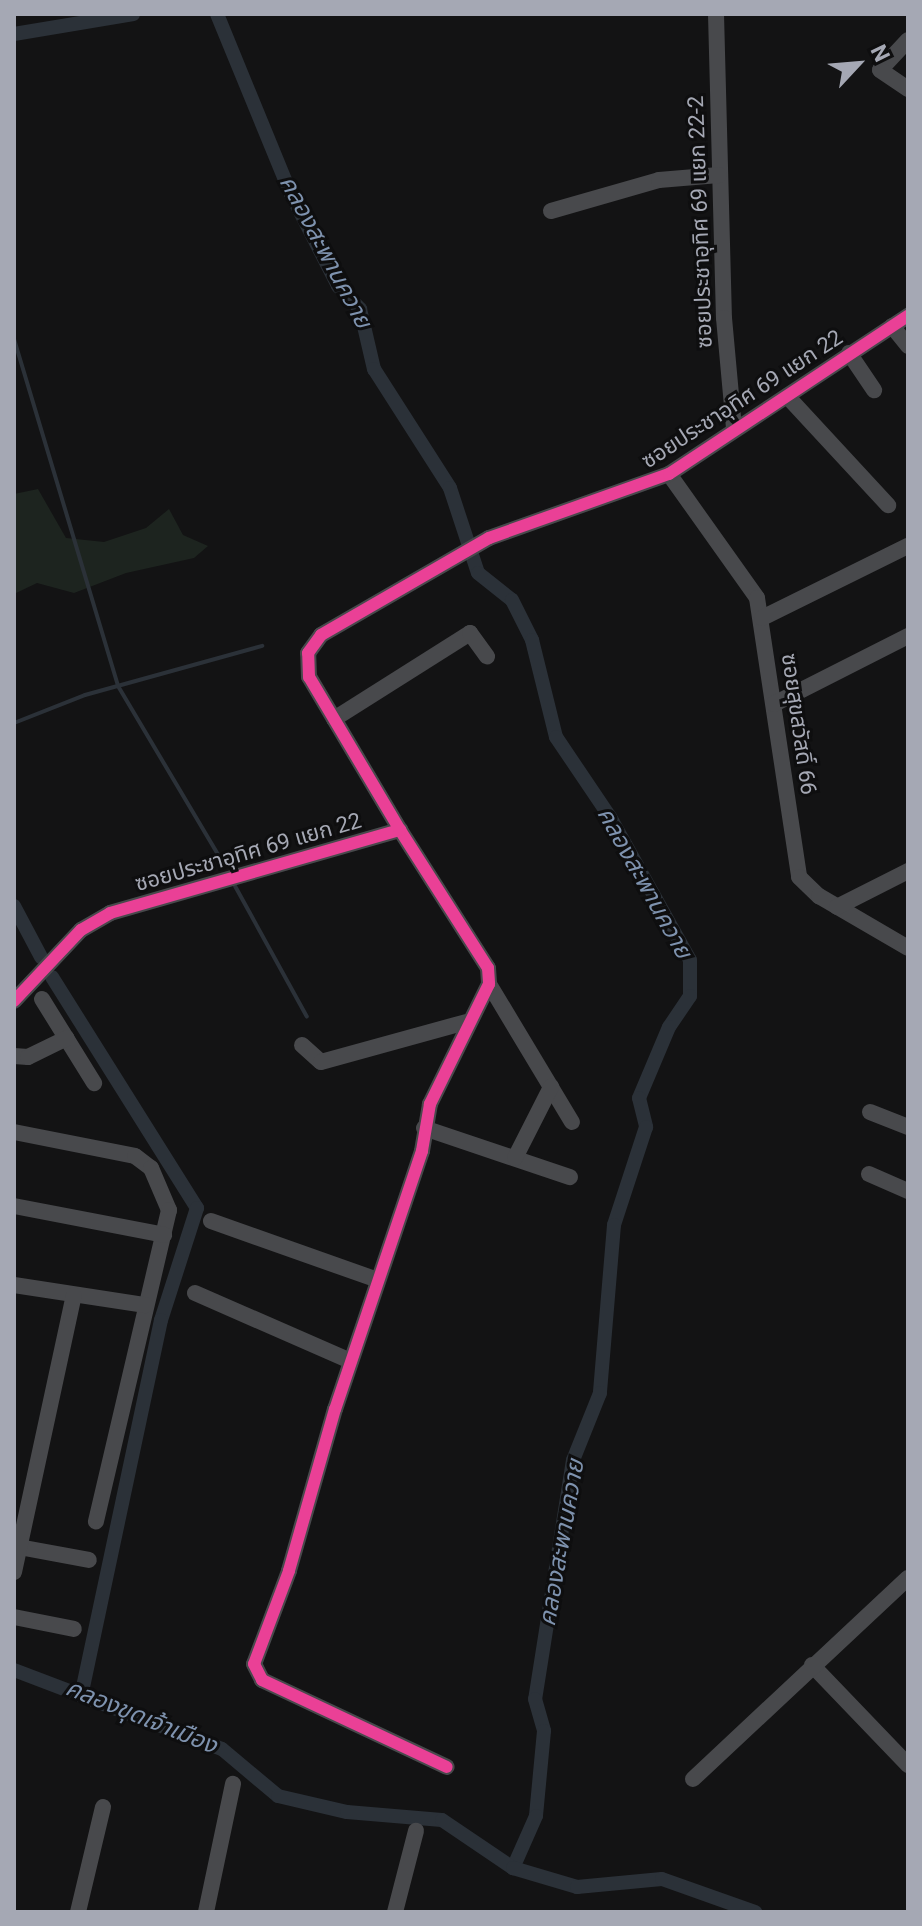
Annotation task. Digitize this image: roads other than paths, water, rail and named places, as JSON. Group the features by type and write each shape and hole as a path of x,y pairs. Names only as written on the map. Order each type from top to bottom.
{"street":[{"name":"ซอยประชาอุทิศ 69 แยก 22-2","path":"716,14 719,175 734,428"},
{"path":"908,40 880,67 908,89"},
{"path":"551,211 659,180 719,175"},
{"name":"ซอยประชาอุทิศ 69 แยก 22","path":"14,1001 81,930 110,913 400,830 309,677 311,644 489,538 669,474 734,428 908,316"},
{"path":"892,326 908,346"},
{"path":"849,353 874,390"},
{"path":"787,396 888,505"},
{"name":"ซอยสุขสวัสดิ์ 66","path":"669,474 746,575 762,618 799,877 837,907 908,948"},
{"path":"762,618 908,546"},
{"path":"334,719 470,633 487,656"},
{"path":"774,704 908,636"},
{"path":"400,830 488,968 489,984 572,1122"},
{"path":"837,907 908,871"},
{"path":"447,1767 262,1680 254,1664 289,1571 351,1361 422,1151 424,1128 489,984"},
{"path":"42,999 94,1083"},
{"path":"302,1045 321,1062 470,1021"},
{"path":"14,1056 28,1057 67,1038"},
{"path":"515,1158 551,1087"},
{"path":"870,1112 908,1127"},
{"path":"424,1128 570,1177"},
{"path":"14,1132 135,1156 162,1189 169,1210 96,1522"},
{"path":"869,1174 908,1191"},
{"path":"14,1206 164,1235"},
{"path":"211,1221 378,1280"},
{"path":"14,1285 145,1305"},
{"path":"195,1293 351,1361"},
{"path":"14,1572 74,1295"},
{"path":"19,1547 89,1560"},
{"path":"693,1779 908,1578"},
{"path":"14,1617 74,1629"},
{"path":"812,1665 908,1765"},
{"path":"206,1912 233,1784"},
{"path":"78,1912 103,1807"},
{"path":"395,1912 416,1831"}],"waterway":[{"path":"14,34 133,14"},
{"name":"คลองสะพานควาย","path":"217,14 290,192 338,286 360,309 374,369 450,488 478,573 512,600 532,640 556,737 610,817 690,960 690,996 669,1027 639,1098 646,1127 614,1225 600,1393 573,1460 535,1699 544,1731 536,1816 513,1868"},
{"path":"14,339 118,686 225,866"},
{"path":"14,723 85,695 262,646"},
{"path":"235,886 307,1017"},
{"path":"14,906 41,957"},
{"path":"52,977 197,1208 161,1320 82,1692"},
{"name":"คลองขุดเจ้าเมือง","path":"14,1670 222,1749 278,1796 347,1812 442,1820 513,1868 577,1887 662,1879 755,1912"}]}
